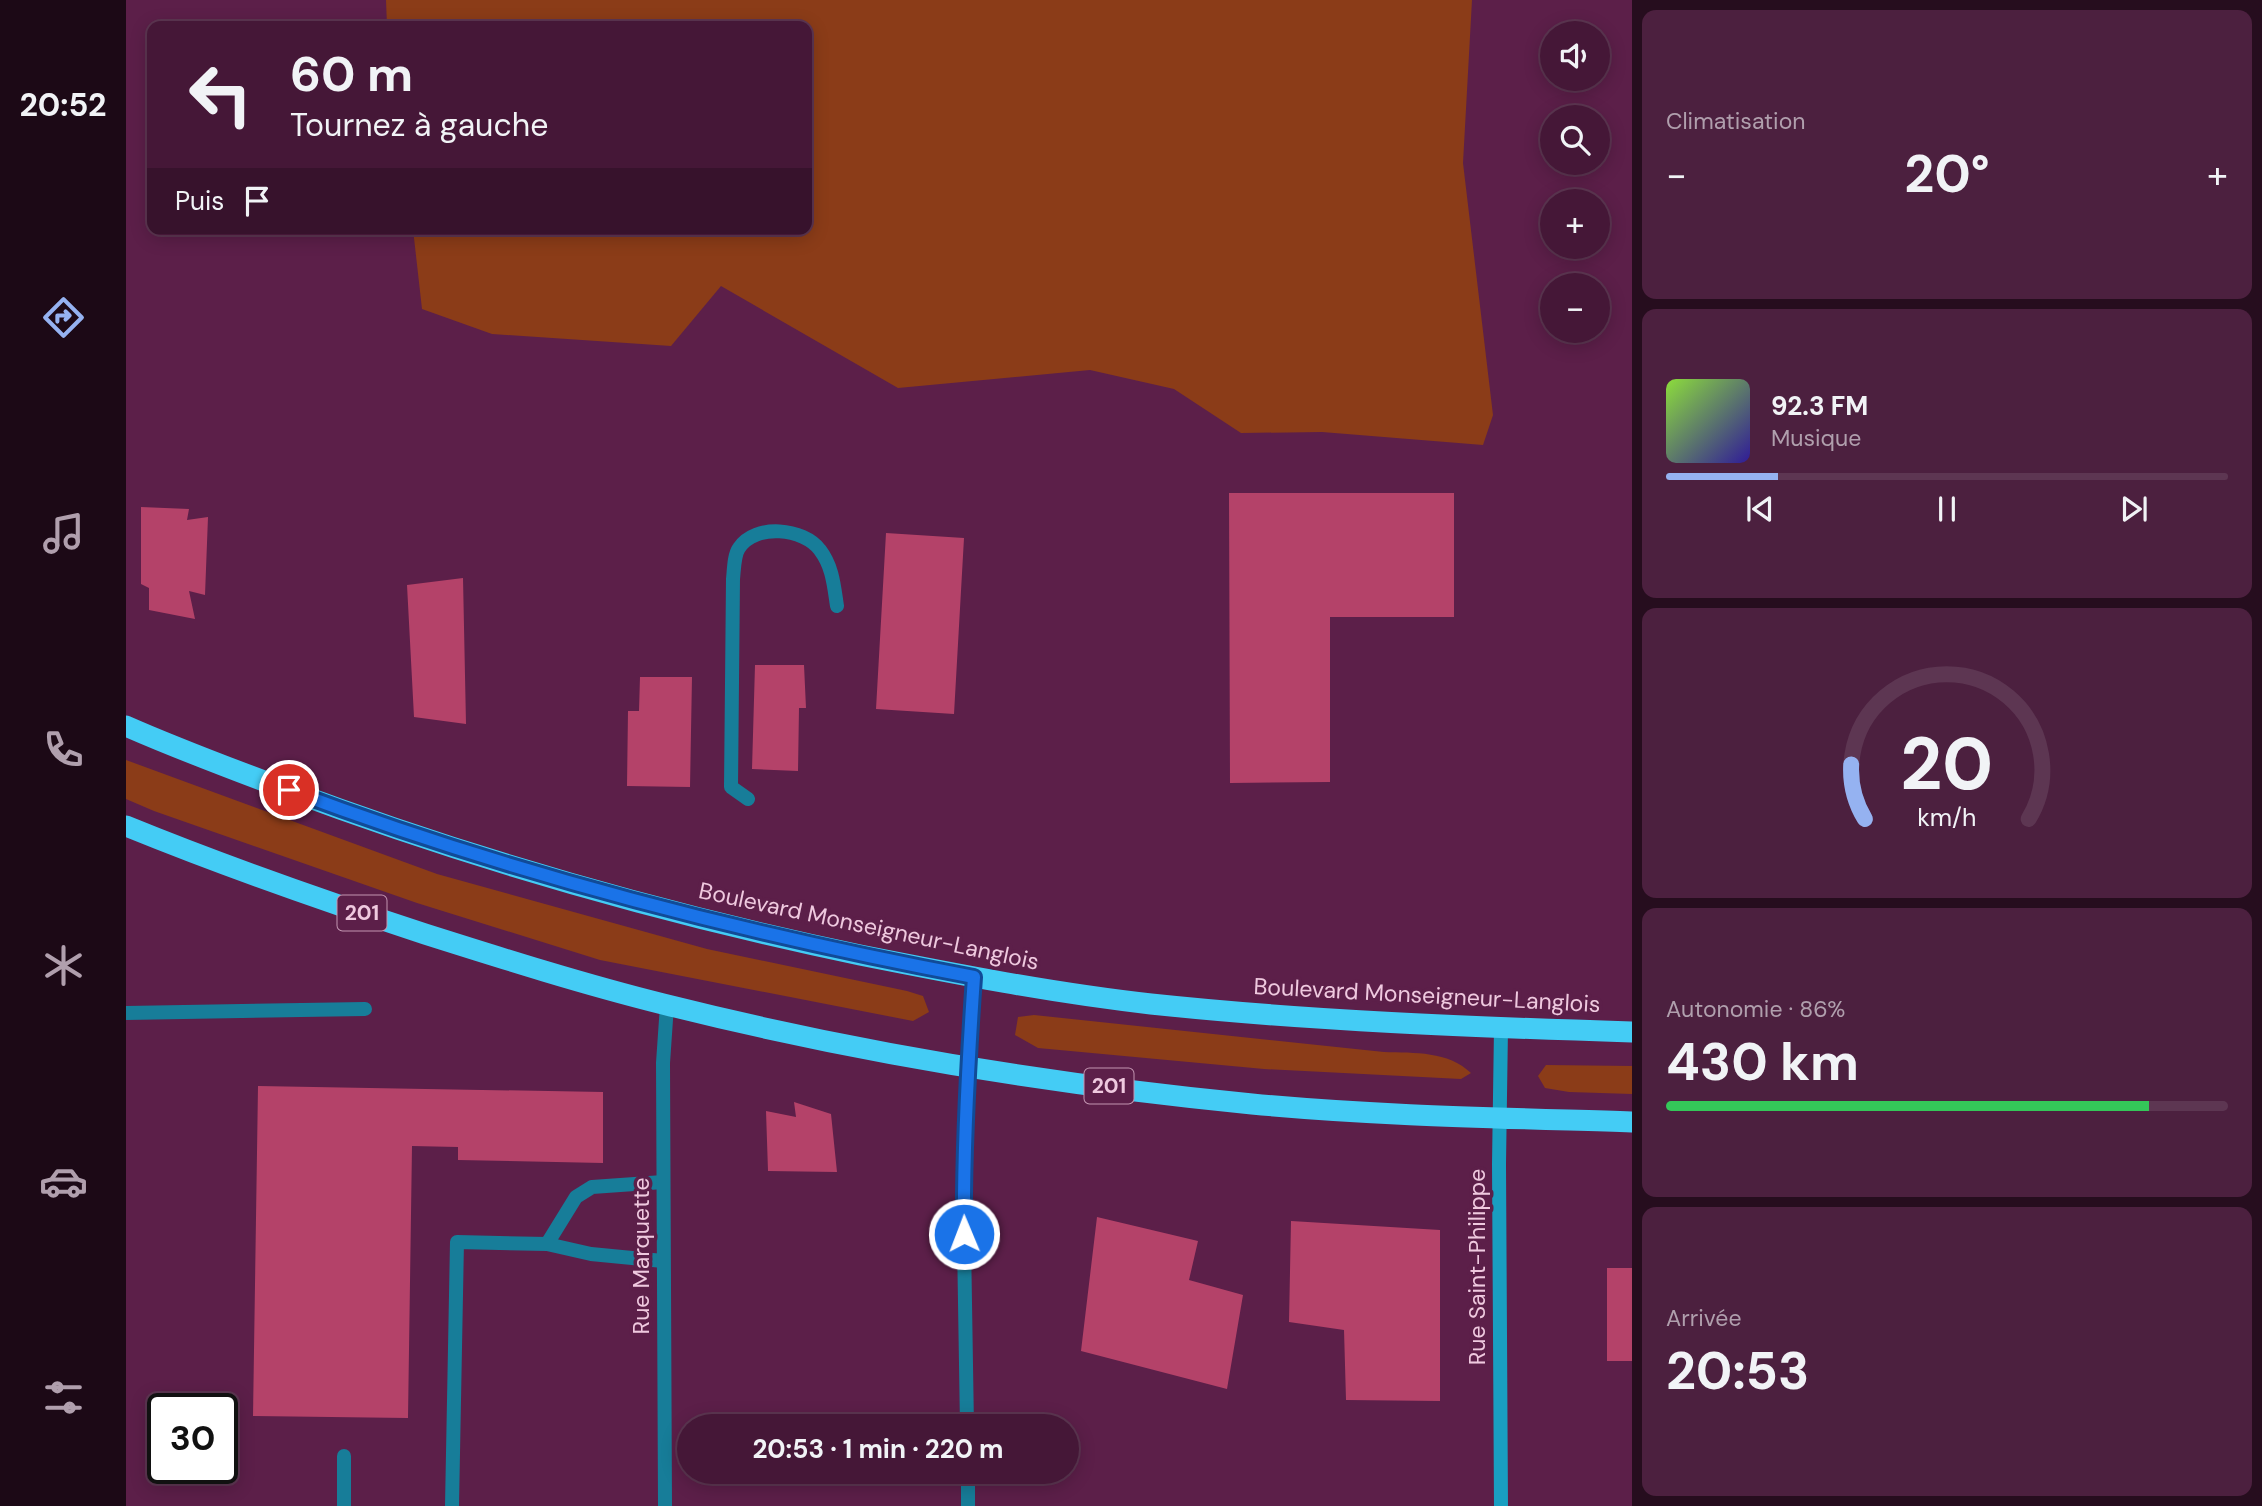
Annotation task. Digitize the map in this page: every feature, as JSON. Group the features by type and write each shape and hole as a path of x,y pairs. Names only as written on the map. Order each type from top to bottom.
{"highway":[{"name":"Boulevard Monseigneur-Langlois","path":"126,726 338,809 553,879 750,931 974,977 1106,998 1201,1009 1501,1028 1632,1032"},
{"name":"201","path":"126,826 230,867 471,949 667,1005 802,1035 967,1066 1251,1104 1500,1118 1632,1122"}],"street":[{"path":"748,799 731,787 733,579 738,549 753,534 776,532 800,536 819,548 830,566 837,607"},
{"path":"967,1414 963,1179 967,1066 974,977"},
{"name":"Rue Marquette","path":"665,1506 663,1063 667,1005"},
{"path":"126,1013 365,1009"},
{"name":"Rue Saint-Philippe","path":"1501,1028 1502,1506"},
{"path":"547,1244 576,1197 592,1188 663,1182"},
{"path":"452,1506 457,1242 547,1244 591,1254 663,1261"},
{"path":"344,1456 344,1506"},
{"path":"968,1484 968,1506"}],"shaded area":[{"path":"386,0 1472,0 1463,163 1493,415 1483,445 1322,432 1241,433 1174,389 1090,370 898,388 721,286 671,346 492,334 422,309 414,235 812,235 812,21 387,21"},
{"path":"126,760 437,874 707,949 907,991 923,996 929,1012 913,1021 600,960 417,903 126,799"},
{"path":"1034,1015 1430,1055 1452,1061 1471,1073 1461,1079 1264,1069 1038,1048 1015,1035 1018,1017"},
{"path":"1546,1065 1632,1066 1632,1094 1569,1092 1545,1088 1538,1076"}],"building":[{"path":"1229,493 1454,493 1454,617 1330,617 1330,782 1230,783"},
{"path":"141,507 189,509 187,520 208,517 205,595 189,591 195,619 149,610 149,588 141,584"},
{"path":"886,533 964,538 954,714 876,709"},
{"path":"463,578 466,724 414,717 407,585"},
{"path":"755,665 804,665 806,708 799,708 798,771 752,769"},
{"path":"640,677 692,677 690,787 627,786 628,711 639,711"},
{"path":"258,1086 603,1092 603,1163 458,1160 458,1147 412,1146 408,1418 253,1416"},
{"path":"794,1102 831,1114 837,1172 768,1171 766,1111 796,1117"},
{"path":"1097,1217 1198,1241 1189,1280 1243,1295 1227,1389 1081,1351"},
{"path":"1291,1221 1440,1230 1440,1401 1346,1400 1344,1330 1289,1322"},
{"path":"1607,1268 1632,1268 1632,1361 1607,1361"}],"route":[{"path":"289,790 460,850 627,900 773,936 974,977 967,1066 964,1234"}]}
